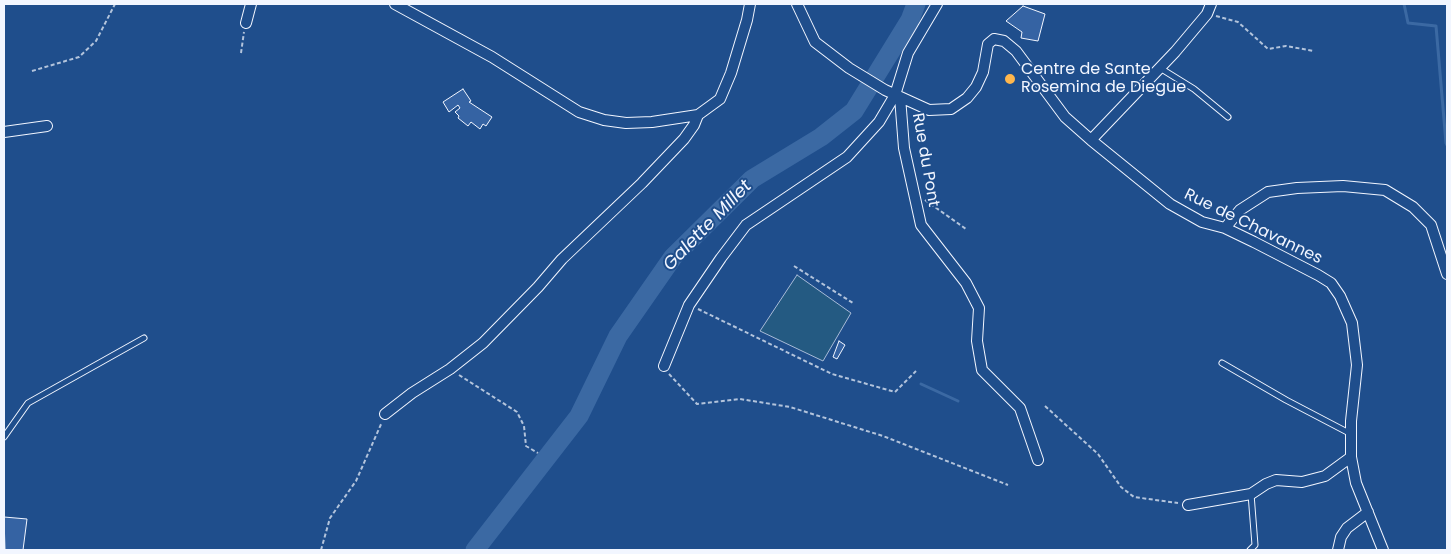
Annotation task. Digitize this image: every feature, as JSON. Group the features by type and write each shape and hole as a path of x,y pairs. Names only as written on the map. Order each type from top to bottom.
{"street":[{"path":"246,22 251,4"},
{"path":"395,4 492,56 579,112 604,120 626,123 652,122 698,115 720,99 731,73 750,4"},
{"name":"Rue de Chavannes","path":"797,4 815,42 849,68 893,94 929,110 951,109 967,98 976,87 983,72 988,44 994,39 1004,41 1016,51 1066,117 1091,140 1170,204 1202,222 1225,228 1331,283 1340,296 1352,323 1357,365 1351,457 1356,483 1383,550"},
{"path":"664,366 689,305 746,225 846,157 879,122 893,94 908,53 937,4"},
{"path":"1091,140 1160,68 1207,14 1211,4"},
{"name":"Rue du Pont","path":"893,94 921,225 966,283 979,308 977,341 982,370 1020,408 1038,460"},
{"path":"385,414 450,369 483,343 538,287 562,259 642,183 684,139 694,125 698,115"},
{"path":"4,132 47,126"},
{"path":"1225,228 1240,210 1268,192 1296,188 1343,186 1385,190 1413,207 1431,225 1447,274"},
{"path":"1188,505 1251,494 1276,480 1302,482 1325,476 1351,457"},
{"path":"1338,550 1341,537 1347,528 1368,512"}],"lane":[{"path":"1160,68 1194,89 1228,117"},
{"path":"4,437 28,403 144,338"},
{"path":"1222,363 1286,400 1351,434"},
{"path":"1250,550 1255,546 1251,494"}],"path":[{"path":"32,71 79,57 96,41 115,4"},
{"path":"1207,14 1238,22 1268,49 1286,46 1314,51"},
{"path":"240,54 246,22"},
{"path":"913,191 966,229"},
{"path":"794,266 853,303"},
{"path":"689,305 832,374 895,392 916,371"},
{"path":"664,366 664,369 697,404 740,400 790,406 883,436 1008,485"},
{"path":"450,369 517,412 524,426 526,446 538,452"},
{"path":"1045,406 1098,454 1122,487 1134,497 1188,505"},
{"path":"321,550 330,518 356,481 385,414"}],"shaded area":[{"path":"797,275 851,313 823,361 760,331"}],"building":[{"path":"1023,6 1045,14 1038,41 1021,38 1022,32 1006,21"},
{"path":"463,89 471,101 469,102 492,117 486,126 483,124 480,129 471,122 468,126 458,118 459,116 455,112 460,108 458,105 449,112 443,102"},
{"path":"839,341 845,345 837,359 833,357"},
{"path":"4,517 27,519 23,550 5,550"}],"waterway":[{"name":"Galette Millet","path":"475,550 579,416 618,336 673,257 752,179 821,137 854,111 910,20 916,4"},
{"path":"1404,4 1408,23 1436,26 1447,145"},
{"path":"921,384 958,401"}],"place":[{"name":"Centre de Sante Rosemina de Diegue","path":"1010,79"}]}
